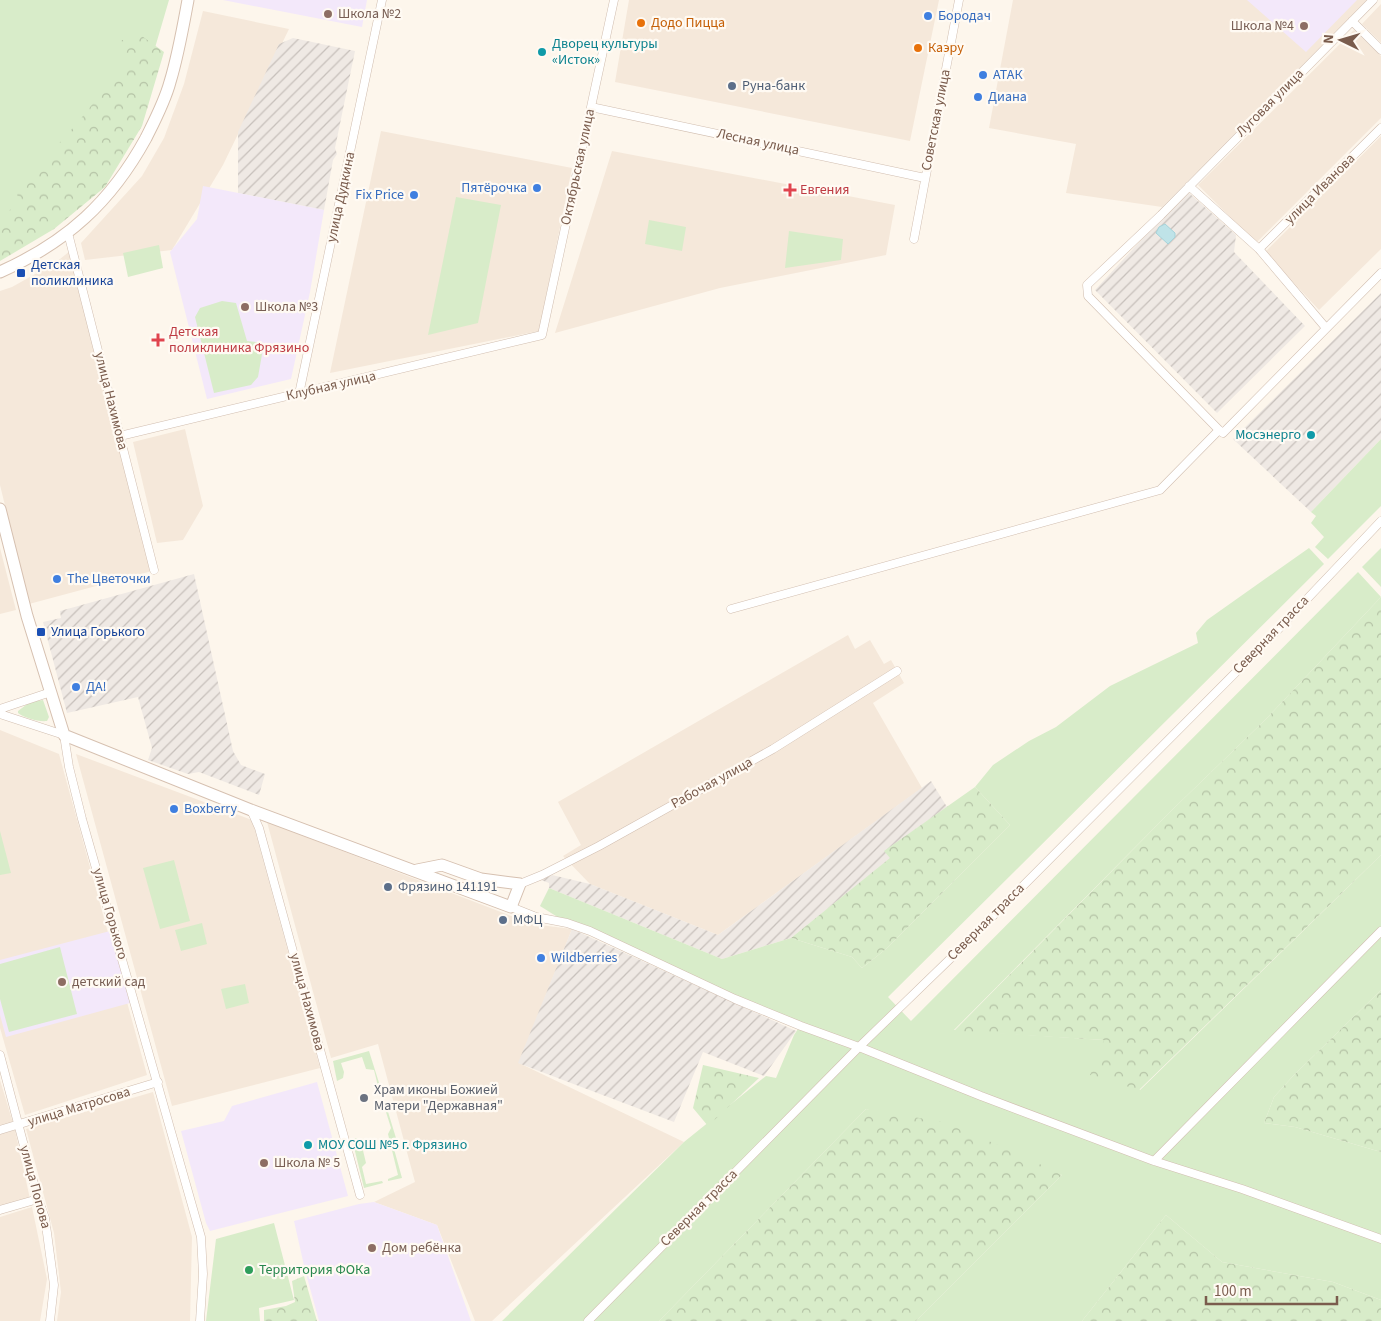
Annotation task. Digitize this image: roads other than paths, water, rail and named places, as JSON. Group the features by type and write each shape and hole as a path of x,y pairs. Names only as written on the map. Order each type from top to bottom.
{"street":[{"path":"0,272 34,255 68,233 104,200 132,163 153,124 170,83 188,0"},
{"name":"улица Дудкина","path":"299,394 382,0"},
{"name":"Октябрьская улица","path":"542,335 614,0"},
{"name":"Советская улица","path":"914,239 959,0"},
{"name":"Луговая улица","path":"1219,430 1088,296 1087,285 1161,215 1373,0"},
{"path":"1352,21 1381,50"},
{"name":"Лесная улица","path":"591,107 925,178"},
{"name":"улица Иванова","path":"1259,249 1381,128"},
{"path":"1189,186 1259,249 1326,328"},
{"name":"улица Нахимова","path":"68,233 154,570"},
{"path":"731,609 1160,490 1219,430 1223,433 1381,273"},
{"name":"Клубная улица","path":"120,436 542,335"},
{"name":"улица Горького","path":"0,509 28,616 64,735 69,767 82,819 201,1237 203,1274 200,1321"},
{"name":"Северная трасса","path":"588,1321 859,1047 952,957 1264,644 1381,521"},
{"name":"Рабочая улица","path":"520,884 599,846 756,758 897,671"},
{"path":"0,708 51,692"},
{"path":"0,714 64,735 251,810 417,870 536,917 567,923 590,931 736,999 800,1026 859,1047 981,1096 1154,1160 1242,1189 1381,1239"},
{"name":"улица Нахимова","path":"251,810 259,828 360,1195"},
{"path":"417,870 442,866 481,879 520,884 511,906"},
{"path":"1154,1160 1381,931"},
{"name":"улица Попова","path":"0,1055 38,1199 45,1218 54,1285 50,1321"},
{"name":"улица Матросова","path":"0,1130 158,1082"},
{"path":"0,1210 38,1199"}],"water":[{"path":"1165,224 1175,233 1175,237 1168,244 1156,233 1159,227"}],"place":[{"name":"Школа №2","path":"328,14"},
{"name":"Бородач","path":"928,16"},
{"name":"Додо Пицца","path":"641,23"},
{"name":"Школа №4","path":"1304,26"},
{"name":"Каэру","path":"918,48"},
{"name":"Дворец культуры «Исток»","path":"542,52"},
{"name":"АТАК","path":"983,75"},
{"name":"Руна-банк","path":"732,86"},
{"name":"Диана","path":"978,97"},
{"name":"Пятёрочка","path":"537,188"},
{"name":"Евгения","path":"790,190"},
{"name":"Fix Price","path":"414,195"},
{"name":"Детская поликлиника","path":"21,273"},
{"name":"Школа №3","path":"245,307"},
{"name":"Детская поликлиника Фрязино","path":"158,340"},
{"name":"Мосэнерго","path":"1311,435"},
{"name":"The Цветочки","path":"57,579"},
{"name":"Улица Горького","path":"41,632"},
{"name":"ДА!","path":"76,687"},
{"name":"Boxberry","path":"174,809"},
{"name":"Фрязино 141191","path":"388,887"},
{"name":"МФЦ","path":"503,920"},
{"name":"Wildberriеs","path":"541,958"},
{"name":"детский сад","path":"62,982"},
{"name":"Храм иконы Божией Матери \"Державная\"","path":"364,1098"},
{"name":"МОУ СОШ №5 г. Фрязино","path":"308,1145"},
{"name":"Школа № 5","path":"264,1163"},
{"name":"Дом ребёнка","path":"372,1248"},
{"name":"Территория ФОКа","path":"249,1270"}]}
